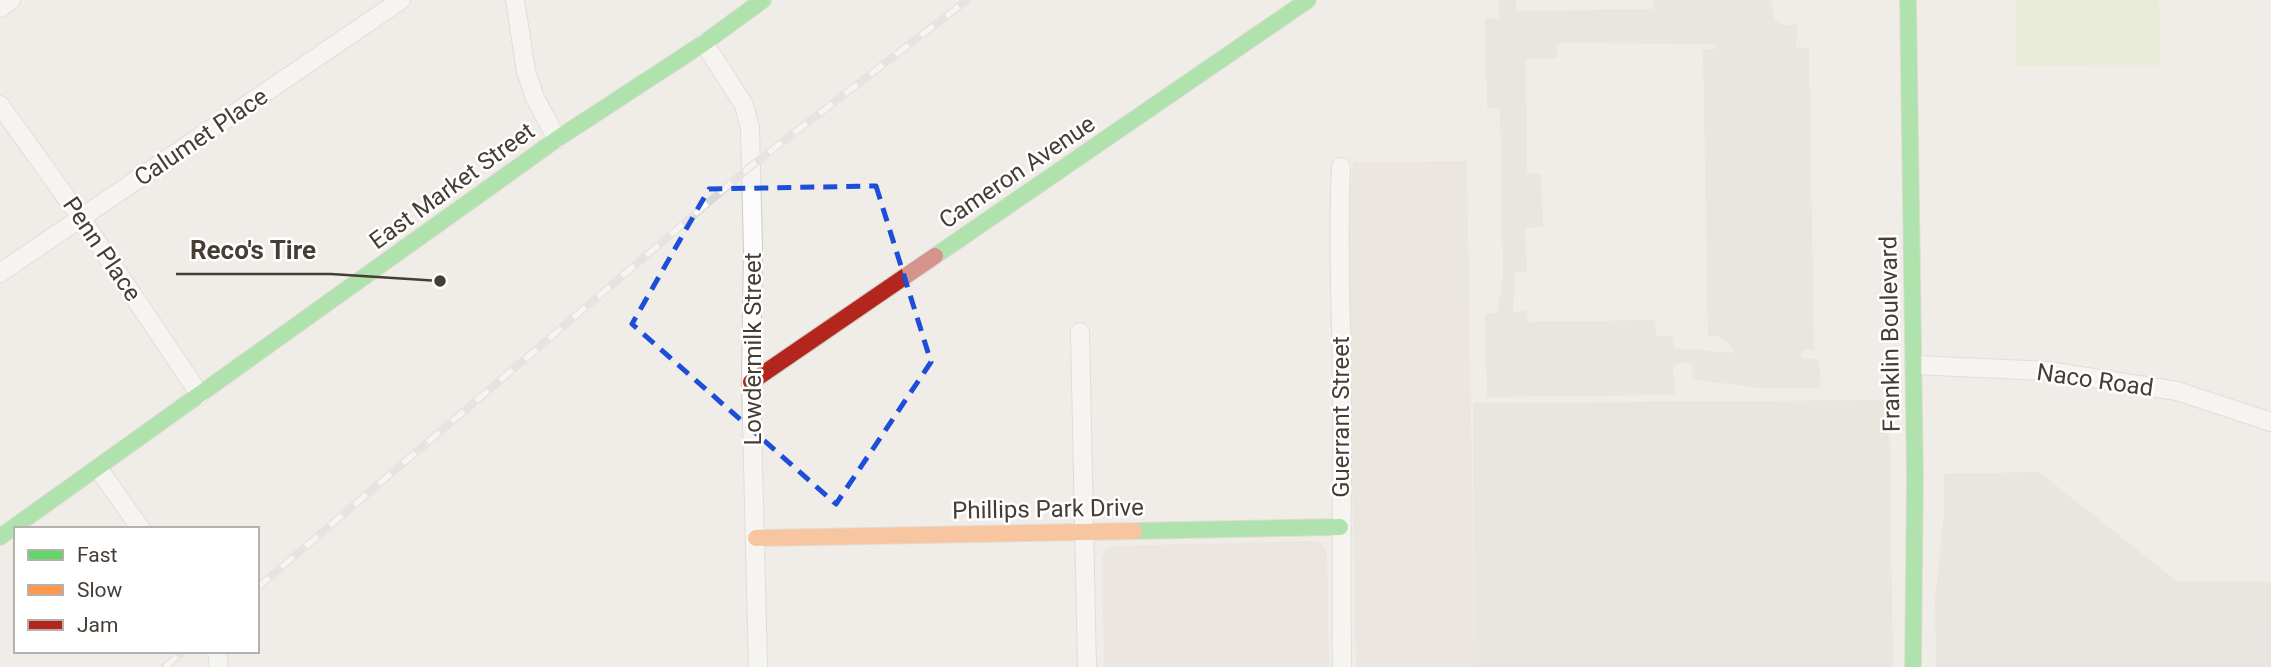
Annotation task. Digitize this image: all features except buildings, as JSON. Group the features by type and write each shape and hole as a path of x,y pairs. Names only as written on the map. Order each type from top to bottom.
{"street":[{"path":"0,8 11,0"},
{"name":"Calumet Place","path":"0,272 401,0"},
{"path":"516,0 526,71 535,98 557,139"},
{"name":"East Market Street","path":"14,527 557,139 704,43 763,0"},
{"name":"Cameron Avenue","path":"751,382 1308,0"},
{"name":"Franklin Boulevard","path":"1908,0 1914,365 1913,667"},
{"name":"Lowdermilk Street","path":"704,43 744,105 751,128 751,382 758,667"},
{"name":"Penn Place","path":"0,106 81,218 200,396"},
{"name":"Guerrant Street","path":"1340,167 1342,667"},
{"path":"1080,332 1087,667"},
{"name":"Naco Road","path":"1914,365 2048,371 2177,391 2271,422"},
{"path":"98,468 140,527"},
{"name":"Phillips Park Drive","path":"756,538 1340,527"}],"highlighted area":[{"path":"876,186 931,362 836,504 632,324 709,189"}],"shaded area":[{"path":"1499,0 1516,0 1516,11 1653,9 1655,0 1771,0 1777,22 1797,25 1796,47 1809,48 1814,350 1803,350 1800,356 1803,359 1819,359 1821,388 1758,388 1692,379 1693,364 1680,363 1673,369 1675,395 1487,397 1485,314 1497,313 1503,280 1500,108 1487,108 1485,18 1499,18","holes":["1559,43 1716,44 1715,49 1703,50 1708,336 1719,336 1733,348 1733,353 1675,348 1672,336 1656,336 1655,320 1528,322 1527,311 1513,312 1515,273 1527,271 1525,228 1543,227 1541,174 1527,174 1526,59 1557,58 1556,46"]},
{"path":"1467,161 1475,667 1356,667 1347,227 1353,162"},
{"path":"1889,400 1893,667 1475,667 1473,403"},
{"path":"1770,411 1779,469 1883,466 1881,545 1705,547 1701,551 1837,549 1838,573 1849,587 1890,587 1891,609 1884,611 1884,667 1867,667 1865,605 1854,605 1850,609 1848,649 1840,649 1846,663 1710,664 1709,667 1486,667 1486,414"},
{"path":"2039,472 2178,582 2271,582 2271,667 1936,667 1935,599 1944,514 1944,474"},
{"path":"2000,486 2084,542 2143,593 2174,608 2204,615 2271,612 2271,667 2072,667 1981,632 1974,634 1976,657 2000,667 1952,667 1949,571 1953,487"},
{"path":"1315,541 1322,544 1327,551 1329,667 1104,667 1102,557 1106,549 1113,546"}],"green space":[{"path":"2016,0 2159,0 2160,65 2016,66"}],"railway":[{"path":"259,586 751,166 967,0"},
{"path":"165,667 181,653"}],"traffic: fast":[{"path":"0,537 557,139 704,43 763,0"},
{"path":"935,256 1308,0"},
{"path":"1908,0 1915,477 1913,667"},
{"path":"1134,531 1340,527"}],"traffic: slow":[{"path":"756,538 1134,531"}],"traffic: jam":[{"path":"751,382 935,256"}],"place":[{"name":"Reco's Tire","path":"440,281"}]}
